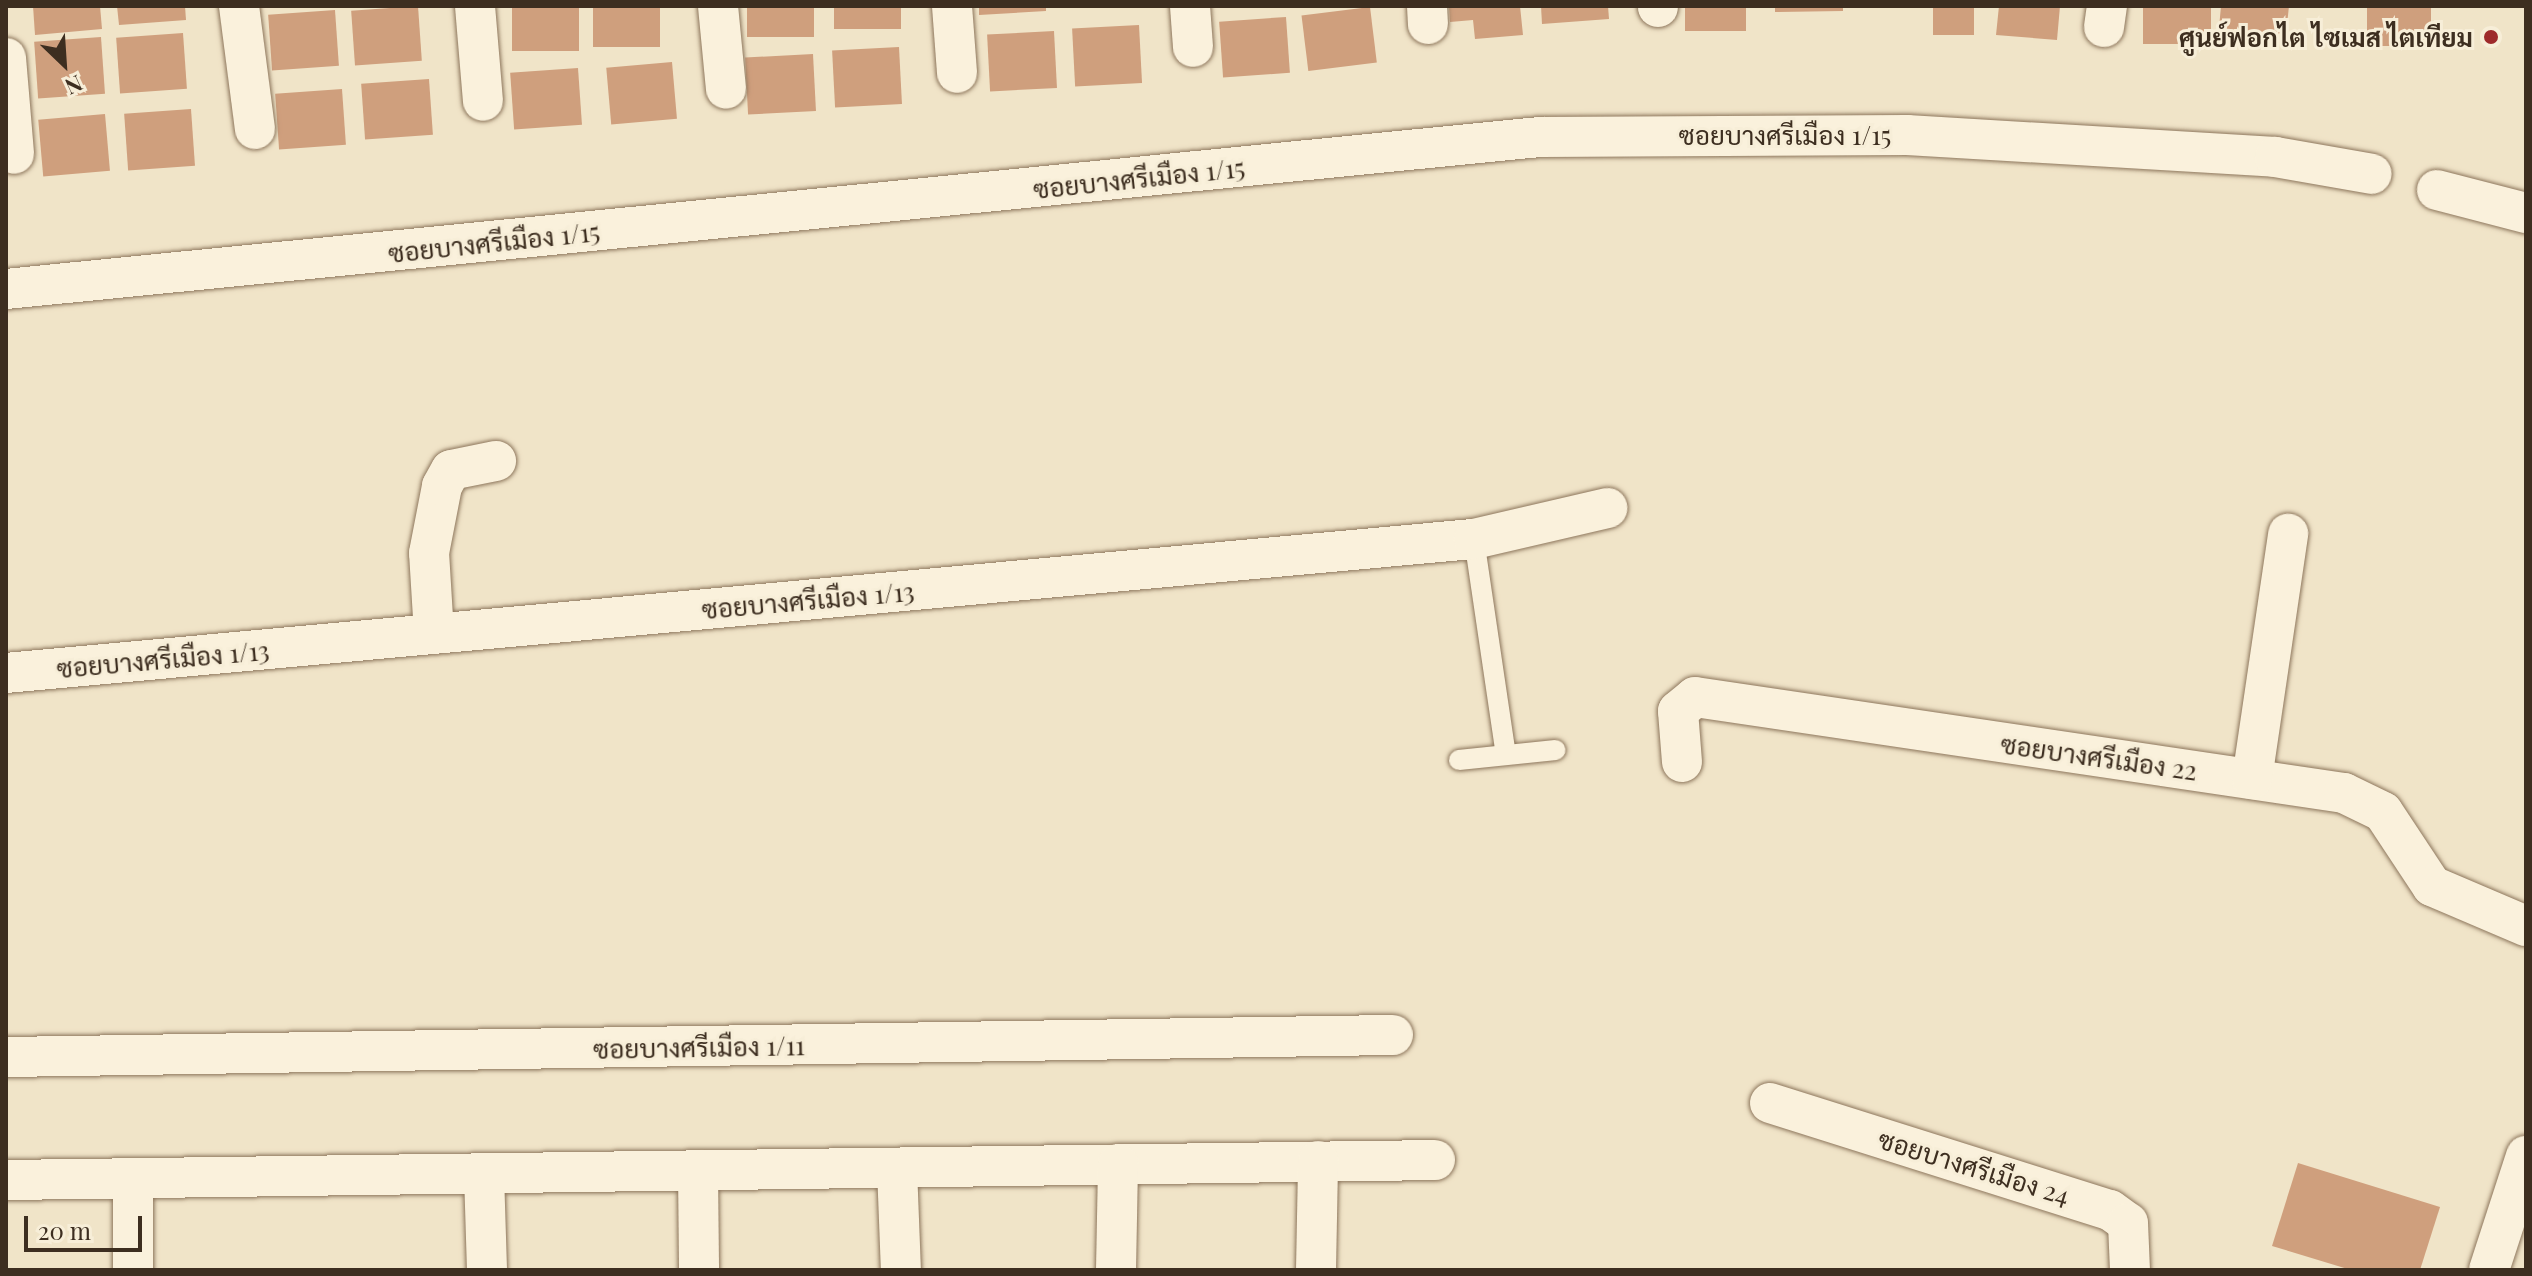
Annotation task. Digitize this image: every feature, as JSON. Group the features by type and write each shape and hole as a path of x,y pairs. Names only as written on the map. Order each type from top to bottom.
{"street":[{"path":"239,6 255,129"},
{"path":"475,6 483,101"},
{"path":"718,6 726,89"},
{"path":"952,6 957,73"},
{"path":"1190,6 1193,47"},
{"path":"6,58 14,154"},
{"name":"ซอยบางศรีเมือง 1/15","path":"6,289 1541,137 1907,135 2275,157 2372,174"},
{"path":"2437,190 2526,213"},
{"path":"434,634 429,553 442,486 451,470 496,461"},
{"name":"ซอยบางศรีเมือง 1/13","path":"6,673 1474,539 1607,508"},
{"path":"2252,779 2288,534"},
{"name":"ซอยบางศรีเมือง 22","path":"1682,762 1678,711 1695,697 2252,779 2368,801 2432,886 2526,926"},
{"name":"ซอยบางศรีเมือง 1/11","path":"6,1057 1393,1035"},
{"name":"ซอยบางศรีเมือง 24","path":"1770,1103 2110,1210 2128,1223 2130,1270"},
{"path":"2489,1270 2526,1156"},
{"path":"6,1180 1435,1160"},
{"path":"1316,1270 1318,1161"},
{"path":"1116,1270 1118,1164"},
{"path":"897,1168 901,1270"},
{"path":"698,1170 699,1270"},
{"path":"484,1174 487,1270"},
{"path":"133,1179 133,1270"}],"lane":[{"path":"1474,539 1506,755"},
{"path":"1459,760 1555,750"}],"building":[{"path":"33,6 100,6 102,29 35,35"},
{"path":"117,6 185,6 186,20 119,25"},
{"path":"418,6 422,61 355,66 351,11"},
{"path":"512,6 579,6 579,51 512,51"},
{"path":"593,6 660,6 660,47 593,47"},
{"path":"747,6 814,6 814,37 747,37"},
{"path":"834,6 901,6 901,29 834,29"},
{"path":"979,6 1046,6 1046,11 979,15"},
{"path":"1449,6 1520,6 1523,35 1475,39 1473,20 1450,22"},
{"path":"1541,6 1608,6 1609,19 1542,24"},
{"path":"1685,6 1746,6 1746,31 1685,31"},
{"path":"1775,6 1843,6 1843,11 1775,12"},
{"path":"1933,6 1974,6 1974,35 1933,35"},
{"path":"1999,6 2060,6 2057,40 1996,35"},
{"path":"2143,6 2211,6 2211,44 2143,44"},
{"path":"2221,6 2289,6 2286,34 2219,28"},
{"path":"2367,6 2431,6 2431,46 2367,46"},
{"path":"1370,7 1377,63 1308,71 1302,15"},
{"path":"335,10 339,66 272,71 268,15"},
{"path":"1286,17 1290,73 1223,78 1219,22"},
{"path":"1139,25 1142,83 1075,86 1072,29"},
{"path":"1054,31 1057,88 990,91 987,35"},
{"path":"183,33 187,89 120,94 116,38"},
{"path":"101,37 105,94 38,99 34,42"},
{"path":"899,47 902,104 835,107 832,51"},
{"path":"813,54 816,111 748,114 745,58"},
{"path":"672,62 677,119 611,125 606,68"},
{"path":"578,68 582,125 514,130 510,73"},
{"path":"429,79 433,135 365,140 361,84"},
{"path":"342,89 346,145 279,150 275,94"},
{"path":"191,109 195,166 128,171 124,114"},
{"path":"105,114 110,171 43,177 38,120"},
{"path":"2298,1163 2440,1207 2420,1270 2351,1270 2272,1246"}],"place":[{"name":"ศูนย์ฟอกไต ไซเมส ไตเทียม","path":"2491,37"}]}
